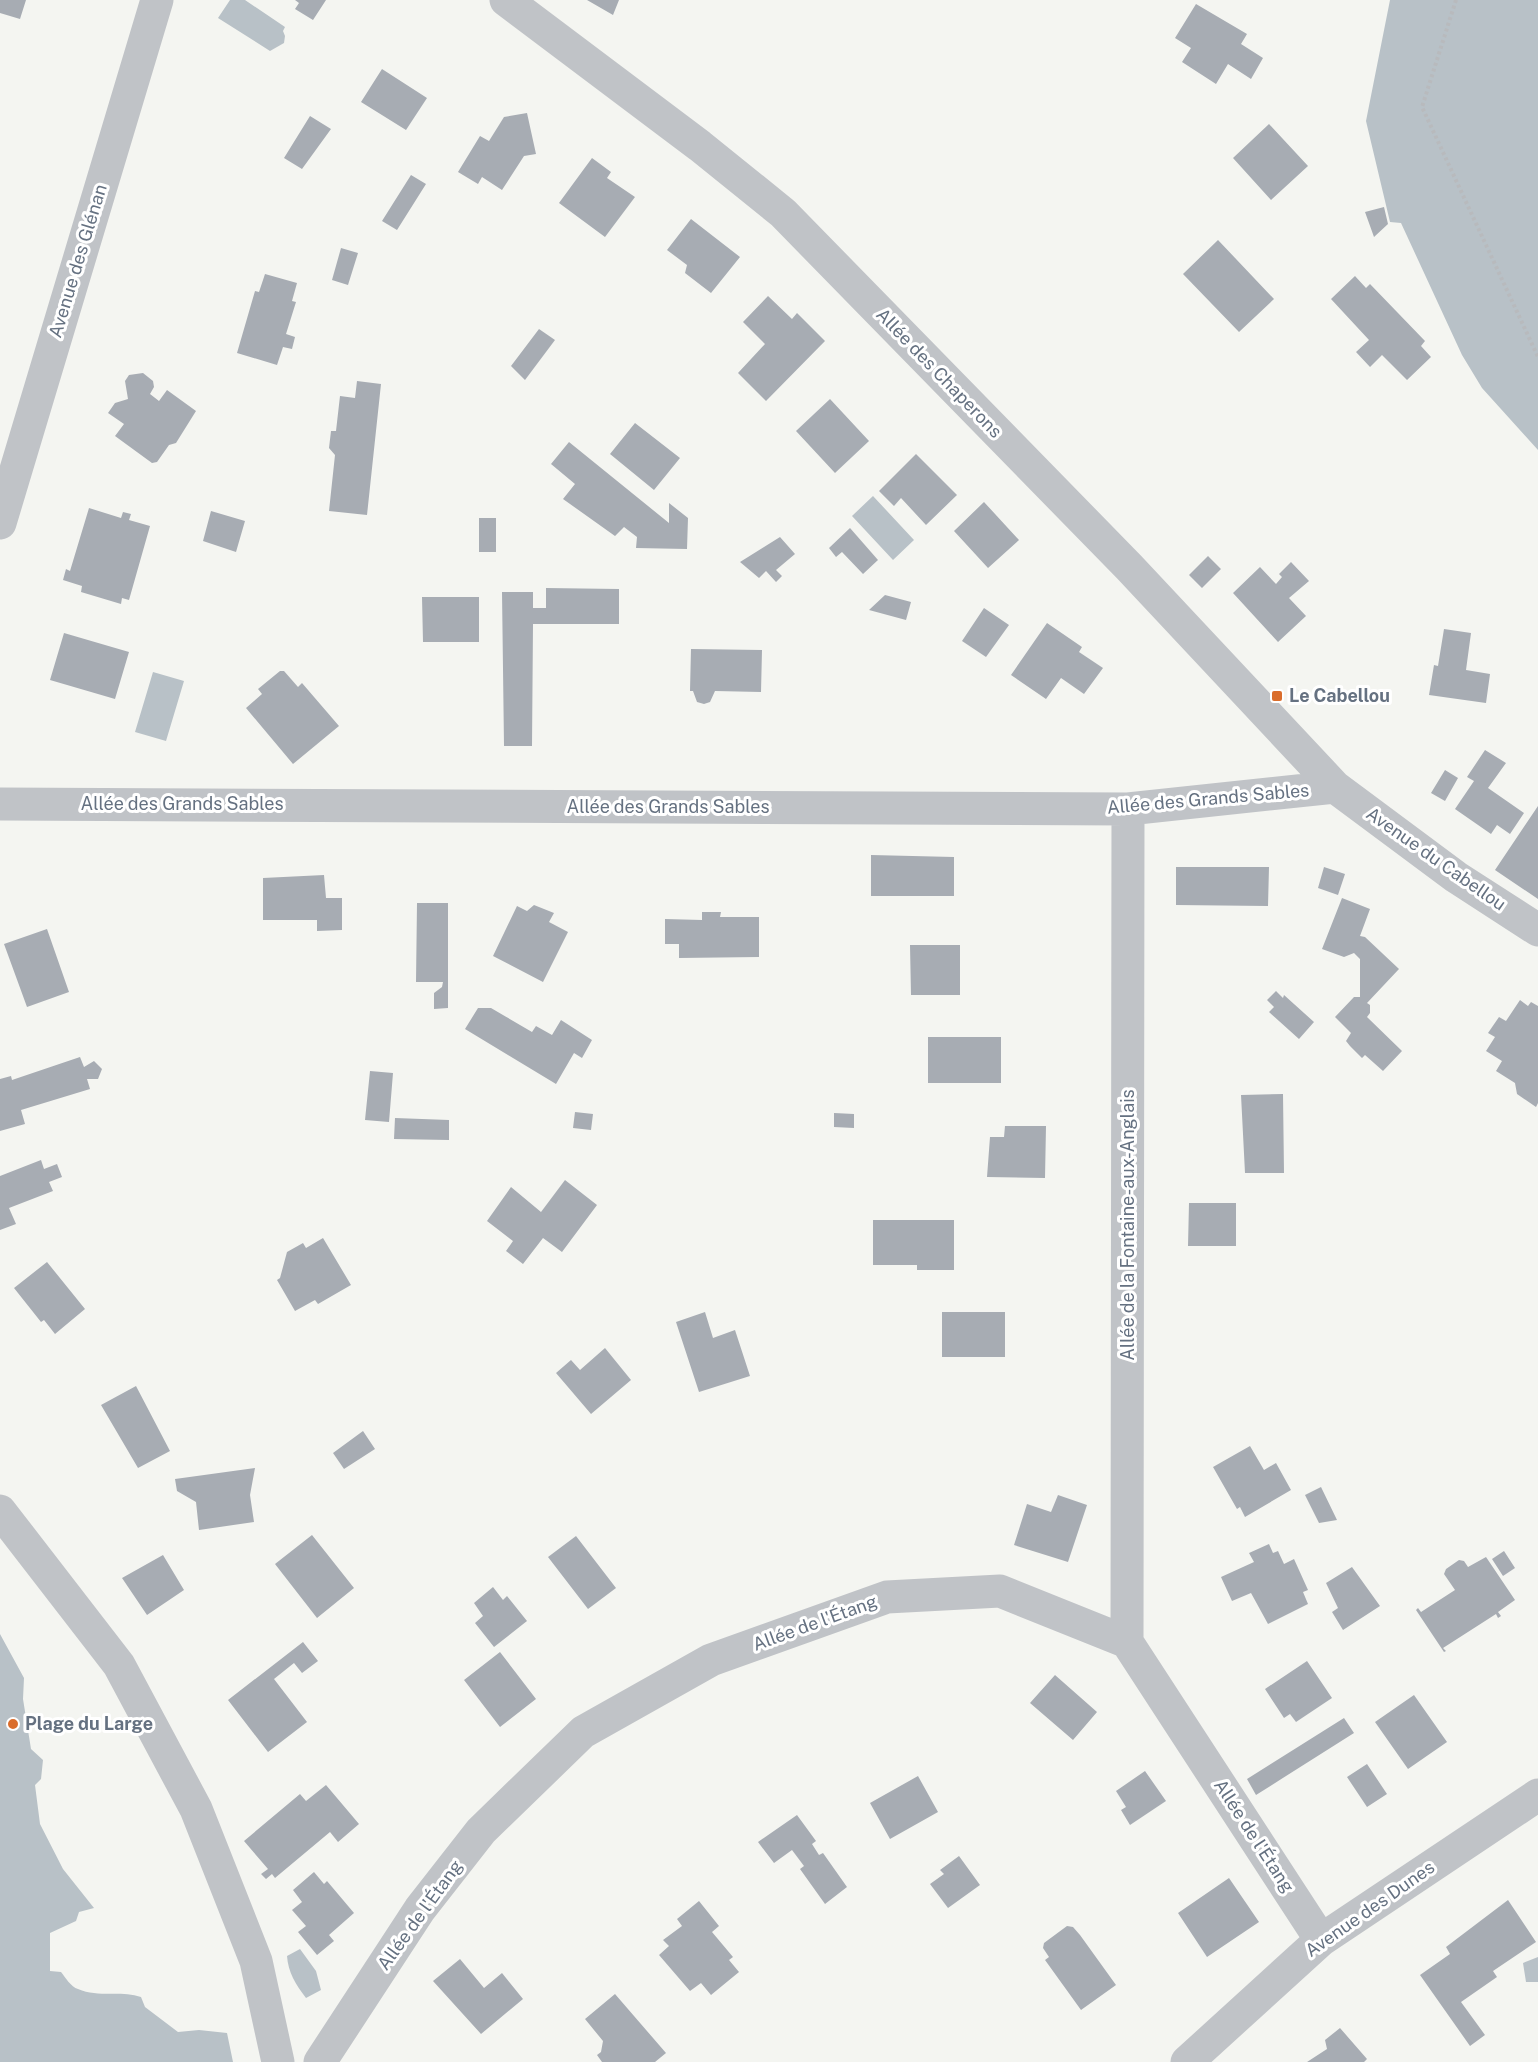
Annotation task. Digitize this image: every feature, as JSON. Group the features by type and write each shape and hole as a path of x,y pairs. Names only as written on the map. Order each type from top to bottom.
{"street":[{"name":"Avenue des Glénan","path":"0,523 157,0"},
{"name":"Allée des Chaperons","path":"506,0 700,146 783,213 1129,567 1335,787"},
{"name":"Allée des Grands Sables","path":"0,804 1128,809 1335,787"},
{"name":"Avenue du Cabellou","path":"1335,787 1456,877 1538,930"},
{"name":"Allée de la Fontaine-aux-Anglais","path":"1127,1642 1128,809"},
{"path":"0,1510 119,1665 196,1809 256,1961 278,2062"},
{"name":"Allée de l'Étang","path":"320,2062 420,1910 481,1831 583,1732 711,1660 887,1597 1000,1591 1127,1642 1321,1940"},
{"name":"Avenue des Dunes","path":"1187,2062 1321,1940 1538,1795"}],"path":[{"path":"1456,0 1422,107 1538,357"}],"shaded area":[{"path":"230,0 245,0 285,27 284,43 270,51 218,18"},
{"path":"1390,0 1538,0 1538,450 1482,388 1462,355 1401,223 1390,222 1366,121"},
{"path":"873,496 914,540 893,560 852,516"},
{"path":"153,672 184,681 166,741 135,732"},
{"path":"0,1634 24,1678 23,1699 31,1749 43,1760 41,1779 35,1785 40,1824 63,1869 94,1908 79,1912 76,1921 50,1933 50,1971 61,1972 73,1986 86,1992 141,1997 145,2007 178,2032 199,2030 227,2033 233,2062 0,2062"},
{"path":"300,1949 316,1971 321,1990 306,1998 293,1978 287,1956"},
{"path":"1538,1957 1538,1982 1526,1982 1523,1963"}],"building":[{"path":"0,0 26,0 20,19 0,13"},
{"path":"295,0 326,0 313,20 295,9 299,3"},
{"path":"587,0 619,0 613,15"},
{"path":"1196,4 1247,34 1241,44 1263,58 1251,79 1228,64 1216,84 1182,62 1191,48 1175,38"},
{"path":"382,69 427,98 406,130 361,102"},
{"path":"527,113 536,154 524,156 502,190 482,177 478,184 458,172 480,136 489,141 504,117"},
{"path":"310,116 331,129 302,169 284,158"},
{"path":"1269,124 1308,166 1271,200 1233,158"},
{"path":"592,158 611,172 607,178 635,197 605,237 559,203"},
{"path":"411,175 426,184 397,230 382,221"},
{"path":"1384,207 1388,224 1374,237 1365,212"},
{"path":"691,219 740,257 711,293 685,273 687,265 667,250"},
{"path":"1218,240 1274,299 1239,332 1183,274"},
{"path":"341,248 358,253 348,285 332,280"},
{"path":"265,274 297,283 292,301 296,302 286,334 295,337 292,349 283,347 277,365 237,353 255,291 259,292"},
{"path":"1355,276 1366,288 1370,284 1425,341 1421,346 1431,357 1407,380 1382,355 1370,367 1356,352 1369,340 1331,299"},
{"path":"768,296 792,319 797,313 825,341 766,401 738,373 765,344 743,322"},
{"path":"539,329 555,340 525,380 511,366"},
{"path":"143,373 153,381 154,387 150,394 159,401 167,390 196,411 176,443 169,445 157,462 152,463 115,436 124,424 108,413 115,403 128,399 125,381 129,375"},
{"path":"357,381 381,384 367,515 329,511 335,455 329,448 331,431 336,431 340,396 355,398"},
{"path":"830,399 869,441 835,473 796,431"},
{"path":"635,423 680,458 654,490 610,454"},
{"path":"569,442 669,523 669,503 688,518 687,549 636,548 637,537 624,527 615,536 563,499 575,484 551,464"},
{"path":"916,454 957,495 926,525 901,498 894,506 879,491"},
{"path":"984,502 1019,540 988,568 954,531"},
{"path":"89,508 121,518 123,512 131,514 129,520 150,526 129,600 122,598 121,604 81,592 82,586 63,580 66,569 70,571"},
{"path":"211,511 245,521 236,552 203,541"},
{"path":"479,518 496,518 496,552 479,552"},
{"path":"850,528 878,560 863,574 842,552 836,557 829,548"},
{"path":"780,537 795,554 776,570 782,576 776,582 766,571 759,578 740,562"},
{"path":"1208,556 1221,569 1202,588 1189,575"},
{"path":"1291,562 1309,581 1289,598 1306,616 1278,642 1233,593 1260,567 1276,584 1282,577 1279,574"},
{"path":"546,588 619,589 619,624 533,624 532,746 504,746 502,592 533,592 533,608 546,608"},
{"path":"885,595 911,602 906,620 869,610"},
{"path":"422,597 479,597 479,642 423,642"},
{"path":"984,608 1009,625 986,657 962,641"},
{"path":"1047,623 1082,647 1079,652 1103,668 1084,694 1061,678 1046,699 1011,675"},
{"path":"1444,629 1471,633 1466,670 1490,674 1486,703 1429,695 1434,665 1438,666"},
{"path":"64,633 129,652 115,699 50,680"},
{"path":"691,649 762,650 761,692 715,691 710,702 704,704 697,702 693,691 690,691"},
{"path":"280,671 284,671 298,687 302,683 339,726 293,764 246,708 262,694 258,689"},
{"path":"1485,750 1506,763 1488,788 1524,813 1510,834 1497,825 1491,834 1455,809 1474,781 1467,777"},
{"path":"1445,770 1458,778 1445,801 1431,793"},
{"path":"1538,806 1538,899 1495,870"},
{"path":"871,855 954,857 954,896 871,896"},
{"path":"1176,867 1269,867 1268,906 1176,905"},
{"path":"1324,867 1345,874 1338,895 1318,888"},
{"path":"324,875 326,898 342,898 342,930 317,931 317,920 263,920 263,878"},
{"path":"1342,898 1370,909 1360,936 1365,937 1399,969 1367,1003 1370,1005 1370,1013 1367,1017 1402,1051 1383,1071 1365,1055 1362,1058 1350,1046 1346,1041 1351,1033 1335,1017 1354,997 1360,997 1360,959 1354,953 1344,957 1322,949"},
{"path":"417,903 448,903 448,1008 434,1009 434,993 442,987 443,982 416,982"},
{"path":"534,905 554,913 549,922 568,932 543,982 493,956 517,906 527,911"},
{"path":"702,912 721,912 720,917 759,917 759,957 679,958 679,944 665,944 665,919 702,920"},
{"path":"47,929 69,992 27,1007 4,944"},
{"path":"910,945 960,945 960,995 911,995"},
{"path":"1276,991 1283,998 1284,995 1314,1022 1299,1039 1269,1012 1274,1007 1267,1000"},
{"path":"1520,1000 1528,1006 1531,1002 1538,1006 1538,1103 1536,1107 1517,1094 1515,1083 1496,1071 1502,1061 1486,1051 1495,1037 1488,1033 1499,1017 1506,1021"},
{"path":"478,1008 491,1008 532,1032 536,1026 552,1035 561,1020 592,1040 582,1058 574,1053 556,1084 465,1029"},
{"path":"928,1037 1001,1037 1001,1083 928,1083"},
{"path":"80,1057 84,1067 94,1061 102,1069 98,1079 87,1079 90,1089 21,1110 25,1124 0,1131 0,1079 11,1076 12,1080"},
{"path":"370,1071 393,1073 389,1122 365,1120"},
{"path":"1283,1094 1284,1173 1245,1173 1241,1095"},
{"path":"575,1112 593,1114 591,1130 573,1128"},
{"path":"834,1113 854,1114 854,1128 834,1127"},
{"path":"395,1118 449,1120 449,1140 394,1139"},
{"path":"1005,1126 1046,1126 1045,1178 987,1177 990,1137 1004,1137"},
{"path":"41,1160 44,1169 57,1164 62,1177 49,1182 53,1191 9,1208 16,1224 0,1230 0,1176"},
{"path":"565,1180 597,1205 562,1252 543,1238 523,1264 506,1251 513,1241 487,1221 511,1187 541,1212"},
{"path":"1189,1203 1236,1203 1236,1246 1188,1246"},
{"path":"873,1220 954,1220 954,1270 917,1270 917,1265 873,1265"},
{"path":"323,1238 351,1285 318,1304 315,1300 295,1311 277,1280 280,1278 287,1252 303,1243 306,1248"},
{"path":"47,1262 85,1309 55,1334 44,1320 41,1322 14,1288"},
{"path":"705,1312 713,1338 735,1330 750,1376 699,1392 676,1322"},
{"path":"942,1312 1005,1312 1005,1357 942,1357"},
{"path":"605,1348 631,1380 591,1414 556,1373 571,1360 580,1370"},
{"path":"136,1386 170,1451 138,1468 101,1405"},
{"path":"363,1431 375,1449 344,1469 333,1453"},
{"path":"1250,1446 1264,1470 1276,1463 1291,1490 1245,1517 1240,1507 1237,1509 1213,1467"},
{"path":"255,1468 250,1495 254,1522 199,1530 196,1502 177,1491 175,1479"},
{"path":"1321,1487 1337,1520 1319,1523 1305,1495"},
{"path":"1058,1495 1087,1505 1068,1562 1014,1545 1027,1504 1051,1512"},
{"path":"312,1535 354,1588 317,1618 275,1564"},
{"path":"576,1536 616,1588 588,1609 548,1557"},
{"path":"1269,1544 1273,1553 1278,1551 1284,1564 1294,1559 1308,1590 1303,1592 1308,1604 1268,1624 1251,1593 1232,1601 1221,1577 1254,1562 1249,1553"},
{"path":"1504,1551 1515,1568 1503,1576 1492,1559"},
{"path":"163,1555 184,1590 147,1615 122,1578"},
{"path":"1486,1557 1515,1600 1498,1612 1501,1616 1498,1618 1496,1614 1443,1648 1446,1651 1444,1652 1416,1610 1418,1608 1421,1612 1455,1590 1444,1574 1446,1569 1459,1560 1464,1561 1468,1567"},
{"path":"1352,1567 1380,1606 1343,1630 1332,1612 1338,1608 1326,1583"},
{"path":"493,1587 503,1600 507,1596 527,1621 494,1647 475,1623 483,1616 474,1603"},
{"path":"303,1642 318,1661 302,1673 294,1663 274,1679 307,1722 268,1752 228,1700"},
{"path":"500,1652 536,1699 500,1727 464,1680"},
{"path":"1307,1661 1332,1698 1296,1722 1290,1714 1284,1718 1265,1689"},
{"path":"1055,1675 1097,1712 1073,1740 1030,1703"},
{"path":"1414,1695 1447,1742 1408,1769 1375,1722"},
{"path":"1344,1718 1354,1733 1256,1795 1247,1779"},
{"path":"1367,1764 1387,1794 1367,1807 1347,1777"},
{"path":"1145,1771 1166,1801 1130,1825 1121,1810 1126,1807 1116,1791"},
{"path":"918,1776 938,1812 890,1839 870,1803"},
{"path":"326,1785 359,1824 338,1842 330,1832 275,1878 272,1874 266,1879 261,1874 268,1869 244,1841 300,1794 306,1801"},
{"path":"797,1815 816,1841 812,1844 819,1855 823,1853 847,1887 825,1904 800,1869 804,1866 792,1850 774,1863 758,1842"},
{"path":"959,1856 980,1885 948,1908 930,1884 944,1874 940,1870"},
{"path":"314,1872 324,1884 327,1881 354,1913 329,1935 334,1941 317,1955 298,1932 306,1926 292,1910 302,1902 293,1890"},
{"path":"1229,1878 1259,1922 1207,1957 1178,1913"},
{"path":"1508,1900 1536,1942 1493,1971 1497,1977 1461,2002 1485,2035 1470,2046 1420,1975 1450,1954 1446,1947"},
{"path":"699,1901 719,1926 712,1932 733,1957 729,1960 739,1972 711,1995 701,1983 690,1991 659,1955 669,1946 663,1940 682,1926 677,1919"},
{"path":"1067,1926 1073,1927 1080,1935 1116,1985 1081,2010 1045,1960 1049,1957 1043,1948 1044,1943"},
{"path":"460,1959 484,1988 502,1973 523,1999 481,2034 433,1981"},
{"path":"615,1994 666,2053 655,2062 602,2062 597,2055 601,2052 603,2041 585,2019"},
{"path":"1340,2028 1367,2059 1364,2062 1307,2062 1327,2049 1325,2040"}],"place":[{"name":"Le Cabellou","path":"1277,696"},
{"name":"Plage du Large","path":"13,1724"}]}
